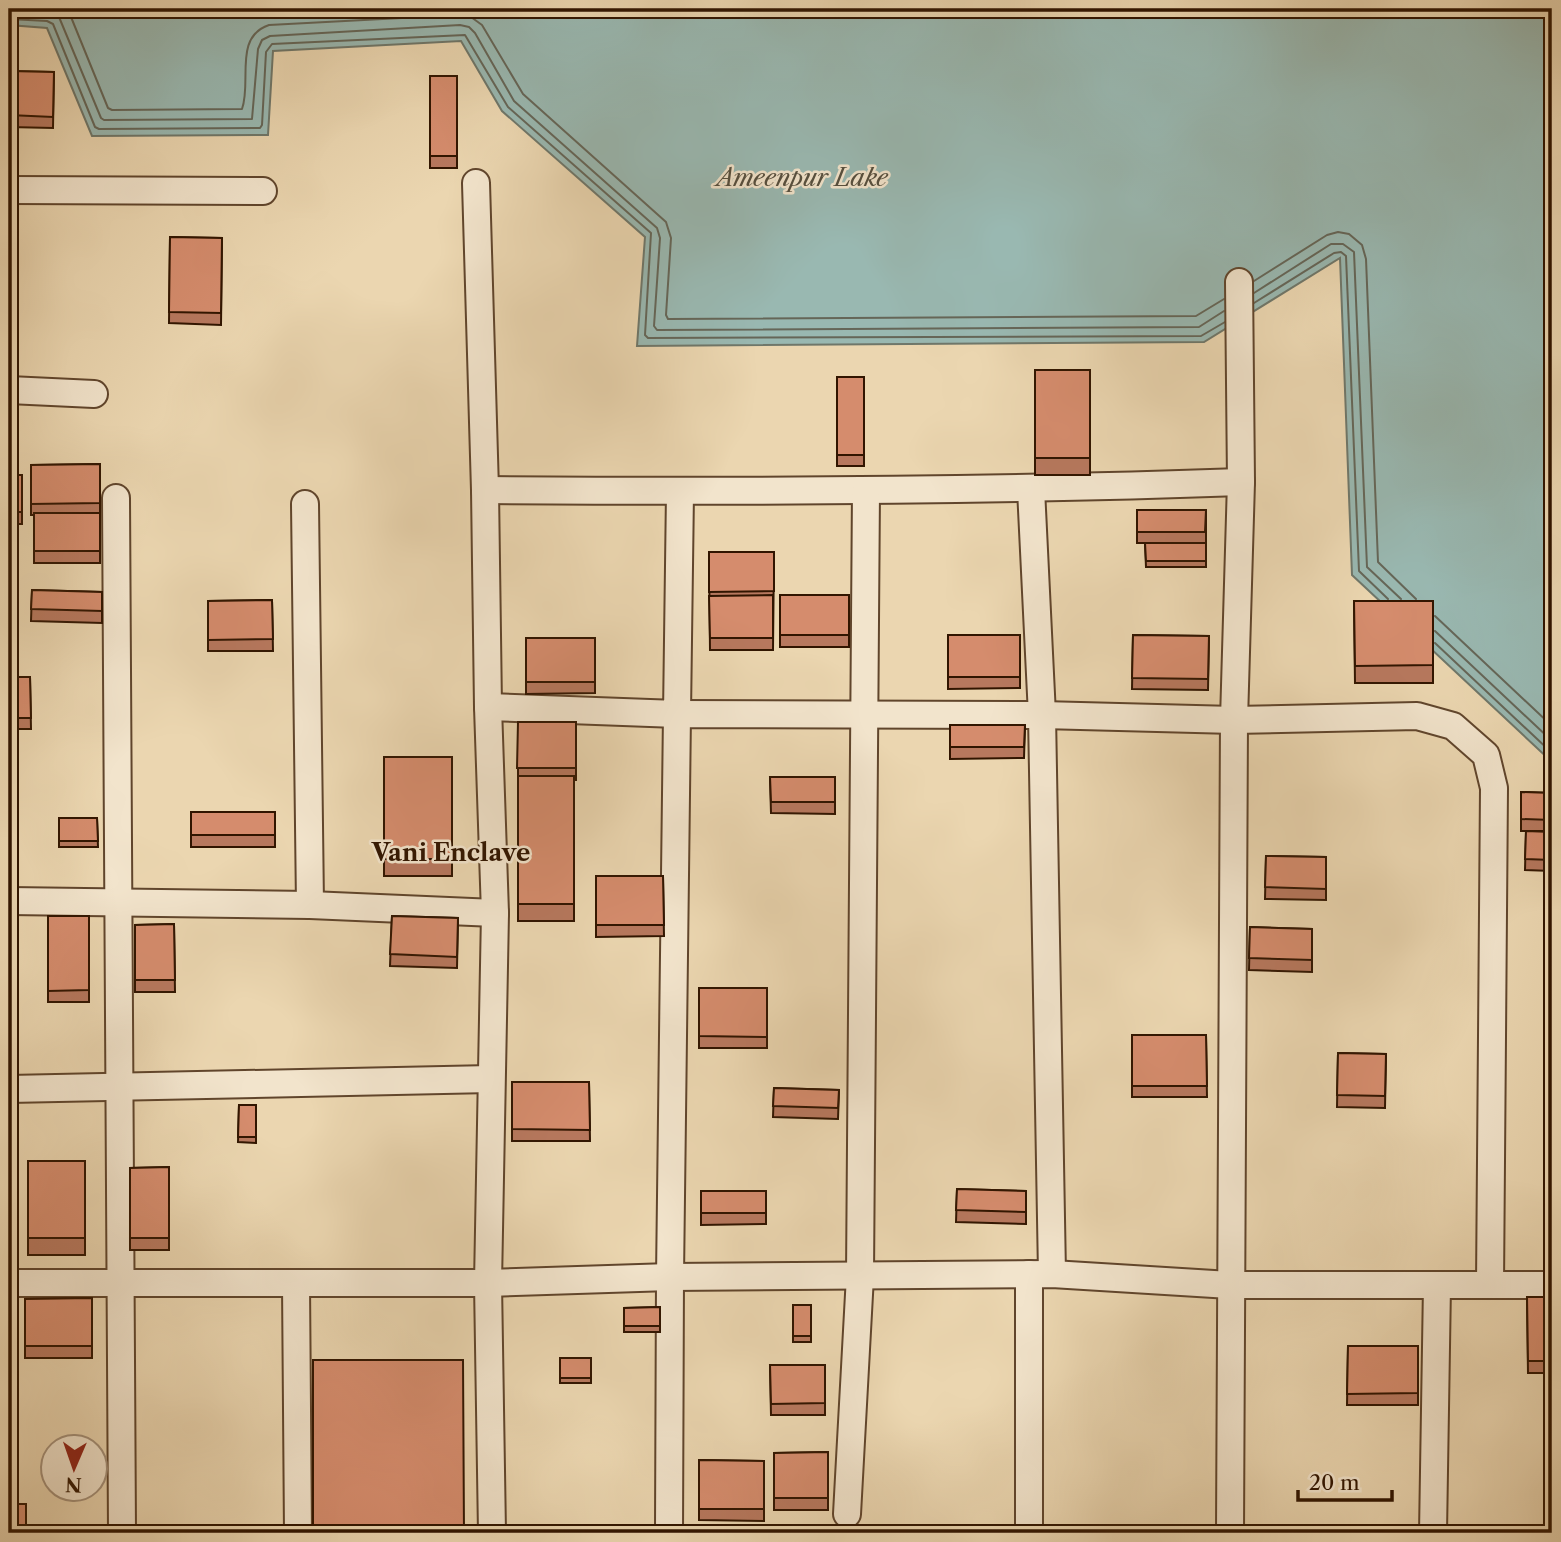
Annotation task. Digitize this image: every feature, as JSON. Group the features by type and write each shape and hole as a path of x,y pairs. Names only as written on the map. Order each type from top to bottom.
{"street":[{"path":"477,183 495,913 488,1283 492,1533"},
{"path":"9,190 263,191"},
{"path":"1230,1533 1234,720 1241,482 1240,282"},
{"path":"9,390 94,394"},
{"path":"485,490 680,492 1031,489 1241,482"},
{"path":"1029,1533 1041,1274 1042,715 1031,489"},
{"path":"847,1514 860,1276 866,490"},
{"path":"669,1533 680,492"},
{"path":"116,498 122,1533"},
{"path":"305,504 310,905"},
{"path":"488,707 677,714 1042,715 1234,720 1417,716 1453,726 1486,755 1494,788 1490,1285"},
{"path":"9,901 310,905 495,913"},
{"path":"9,1088 491,1079"},
{"path":"9,1283 488,1283 670,1277 1041,1274 1230,1285 1552,1285"},
{"path":"296,1284 298,1533"},
{"path":"1433,1533 1437,1285"}],"water":[{"name":"Ameenpur Lake","path":"9,9 1552,9 1552,762 1352,575 1340,258 1204,342 637,346 645,237 502,111 461,41 273,51 268,135 92,136 47,28 9,25"}],"building":[{"path":"9,71 54,72 53,117 9,115"},
{"path":"430,76 457,76 457,156 430,156"},
{"path":"170,237 222,238 221,313 169,312"},
{"path":"1035,370 1090,370 1090,458 1035,458"},
{"path":"837,377 864,377 864,455 837,455"},
{"path":"100,464 100,503 31,504 31,465"},
{"path":"9,475 22,475 22,512 9,512"},
{"path":"1137,510 1206,510 1205,532 1137,532"},
{"path":"34,513 100,513 100,551 34,551"},
{"path":"1145,543 1206,543 1206,561 1146,561"},
{"path":"709,552 774,552 774,591 709,592"},
{"path":"32,590 102,592 102,611 31,609"},
{"path":"773,595 773,638 710,638 709,596"},
{"path":"780,595 849,595 849,635 780,635"},
{"path":"272,600 273,639 208,640 208,601"},
{"path":"1354,601 1433,601 1433,665 1355,666"},
{"path":"948,635 1020,635 1020,677 948,677"},
{"path":"1133,635 1209,636 1208,679 1132,678"},
{"path":"526,638 595,638 595,682 526,682"},
{"path":"9,677 30,677 31,718 9,718"},
{"path":"518,722 576,722 576,768 517,768"},
{"path":"950,725 1025,725 1024,747 950,747"},
{"path":"384,757 452,757 452,859 384,859"},
{"path":"518,776 574,776 574,904 518,904"},
{"path":"770,777 835,777 835,802 771,802"},
{"path":"1521,792 1552,793 1552,820 1521,819"},
{"path":"191,812 275,812 275,835 191,835"},
{"path":"59,818 97,818 98,841 59,841"},
{"path":"1526,831 1552,832 1552,860 1525,859"},
{"path":"1266,856 1326,857 1326,889 1265,887"},
{"path":"596,876 663,876 664,925 596,925"},
{"path":"48,916 89,916 89,990 48,991"},
{"path":"392,916 458,918 457,957 390,954"},
{"path":"174,924 175,980 135,980 135,925"},
{"path":"1250,927 1312,929 1312,960 1249,958"},
{"path":"699,988 767,988 767,1037 699,1036"},
{"path":"1132,1035 1206,1035 1207,1086 1132,1086"},
{"path":"1338,1053 1386,1054 1385,1096 1337,1095"},
{"path":"512,1082 589,1082 590,1130 512,1129"},
{"path":"774,1088 839,1090 838,1108 773,1106"},
{"path":"239,1105 256,1105 256,1137 238,1137"},
{"path":"28,1161 85,1161 85,1238 28,1238"},
{"path":"169,1167 169,1238 130,1238 130,1168"},
{"path":"957,1189 1026,1191 1026,1212 956,1210"},
{"path":"701,1191 766,1191 766,1213 701,1213"},
{"path":"1527,1297 1552,1297 1552,1361 1528,1361"},
{"path":"92,1298 92,1346 25,1346 25,1299"},
{"path":"793,1305 811,1305 811,1336 793,1336"},
{"path":"660,1307 660,1326 624,1326 624,1308"},
{"path":"1348,1346 1418,1346 1418,1393 1347,1394"},
{"path":"560,1358 591,1358 591,1378 560,1378"},
{"path":"313,1360 463,1360 464,1533 313,1533"},
{"path":"770,1365 825,1365 825,1403 771,1404"},
{"path":"828,1452 828,1498 774,1498 774,1453"},
{"path":"699,1460 764,1461 764,1509 699,1509"},
{"path":"9,1504 26,1504 26,1533 9,1533"}],"district":[{"name":"Vani Enclave","path":"451,852"}]}
